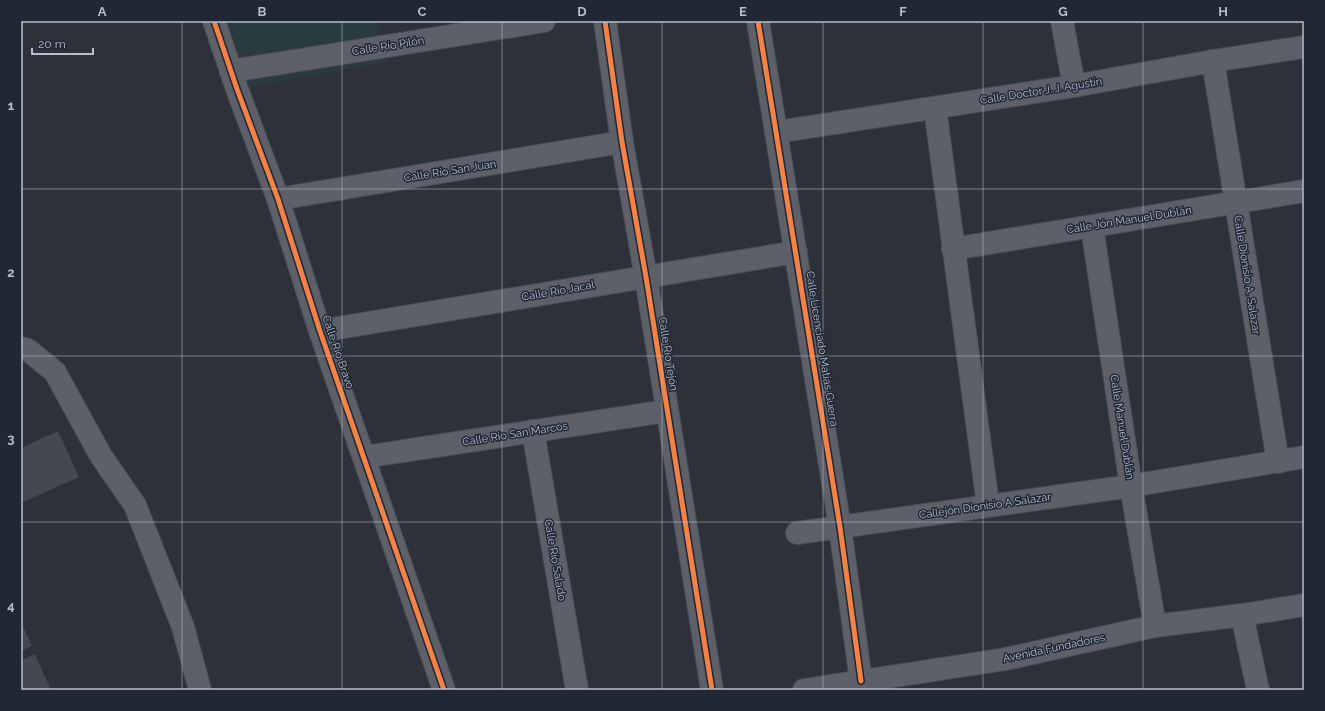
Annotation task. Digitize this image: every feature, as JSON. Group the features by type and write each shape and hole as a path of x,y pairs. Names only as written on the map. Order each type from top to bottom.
{"street":[{"name":"Calle Río Bravo","path":"214,21 278,199 320,331 444,690"},
{"name":"Calle Río Pilón","path":"231,71 544,21"},
{"name":"Calle Río Tejón","path":"605,21 622,142 646,277 666,411 712,690"},
{"name":"Calle Licenciado Matías Guerra","path":"758,21 840,527 861,681"},
{"path":"1062,21 1074,86"},
{"name":"Calle Doctor J. J. Agustín","path":"777,132 1074,86 1213,61 1304,47"},
{"name":"Calle Dionisio A. Salazar","path":"1213,61 1278,462"},
{"path":"935,108 988,505"},
{"name":"Calle Río San Juan","path":"278,199 622,142"},
{"name":"Calle Jón Manuel Dublán","path":"953,249 1304,191"},
{"name":"Calle Manuel Dublán","path":"1092,227 1131,486 1155,626"},
{"name":"Calle Río Jacal","path":"320,331 796,252"},
{"path":"21,348 28,350 55,372 101,456 135,505 183,627 200,690"},
{"name":"Calle Río San Marcos","path":"364,457 666,411"},
{"name":"Calle Río Salado","path":"533,431 577,690"},
{"path":"1278,462 1304,457"},
{"name":"Callejón Dionisio A Salazar","path":"840,527 1131,486 1278,462"},
{"path":"797,533 840,527"},
{"name":"Avenida Fundadores","path":"804,690 1006,659 1155,626 1242,615 1304,605"},
{"path":"1242,615 1258,690"}],"shaded area":[{"path":"214,21 378,21 385,62 237,89"}],"building":[{"path":"58,431 79,477 21,503 21,448"},
{"path":"21,622 32,646 21,651"},
{"path":"35,654 51,690 21,690 21,661"}],"cycle path":[{"path":"214,21 237,89 278,199 320,331 444,690"},
{"path":"605,21 622,142 646,277 712,690"},
{"path":"758,21 840,527 861,681"}]}
